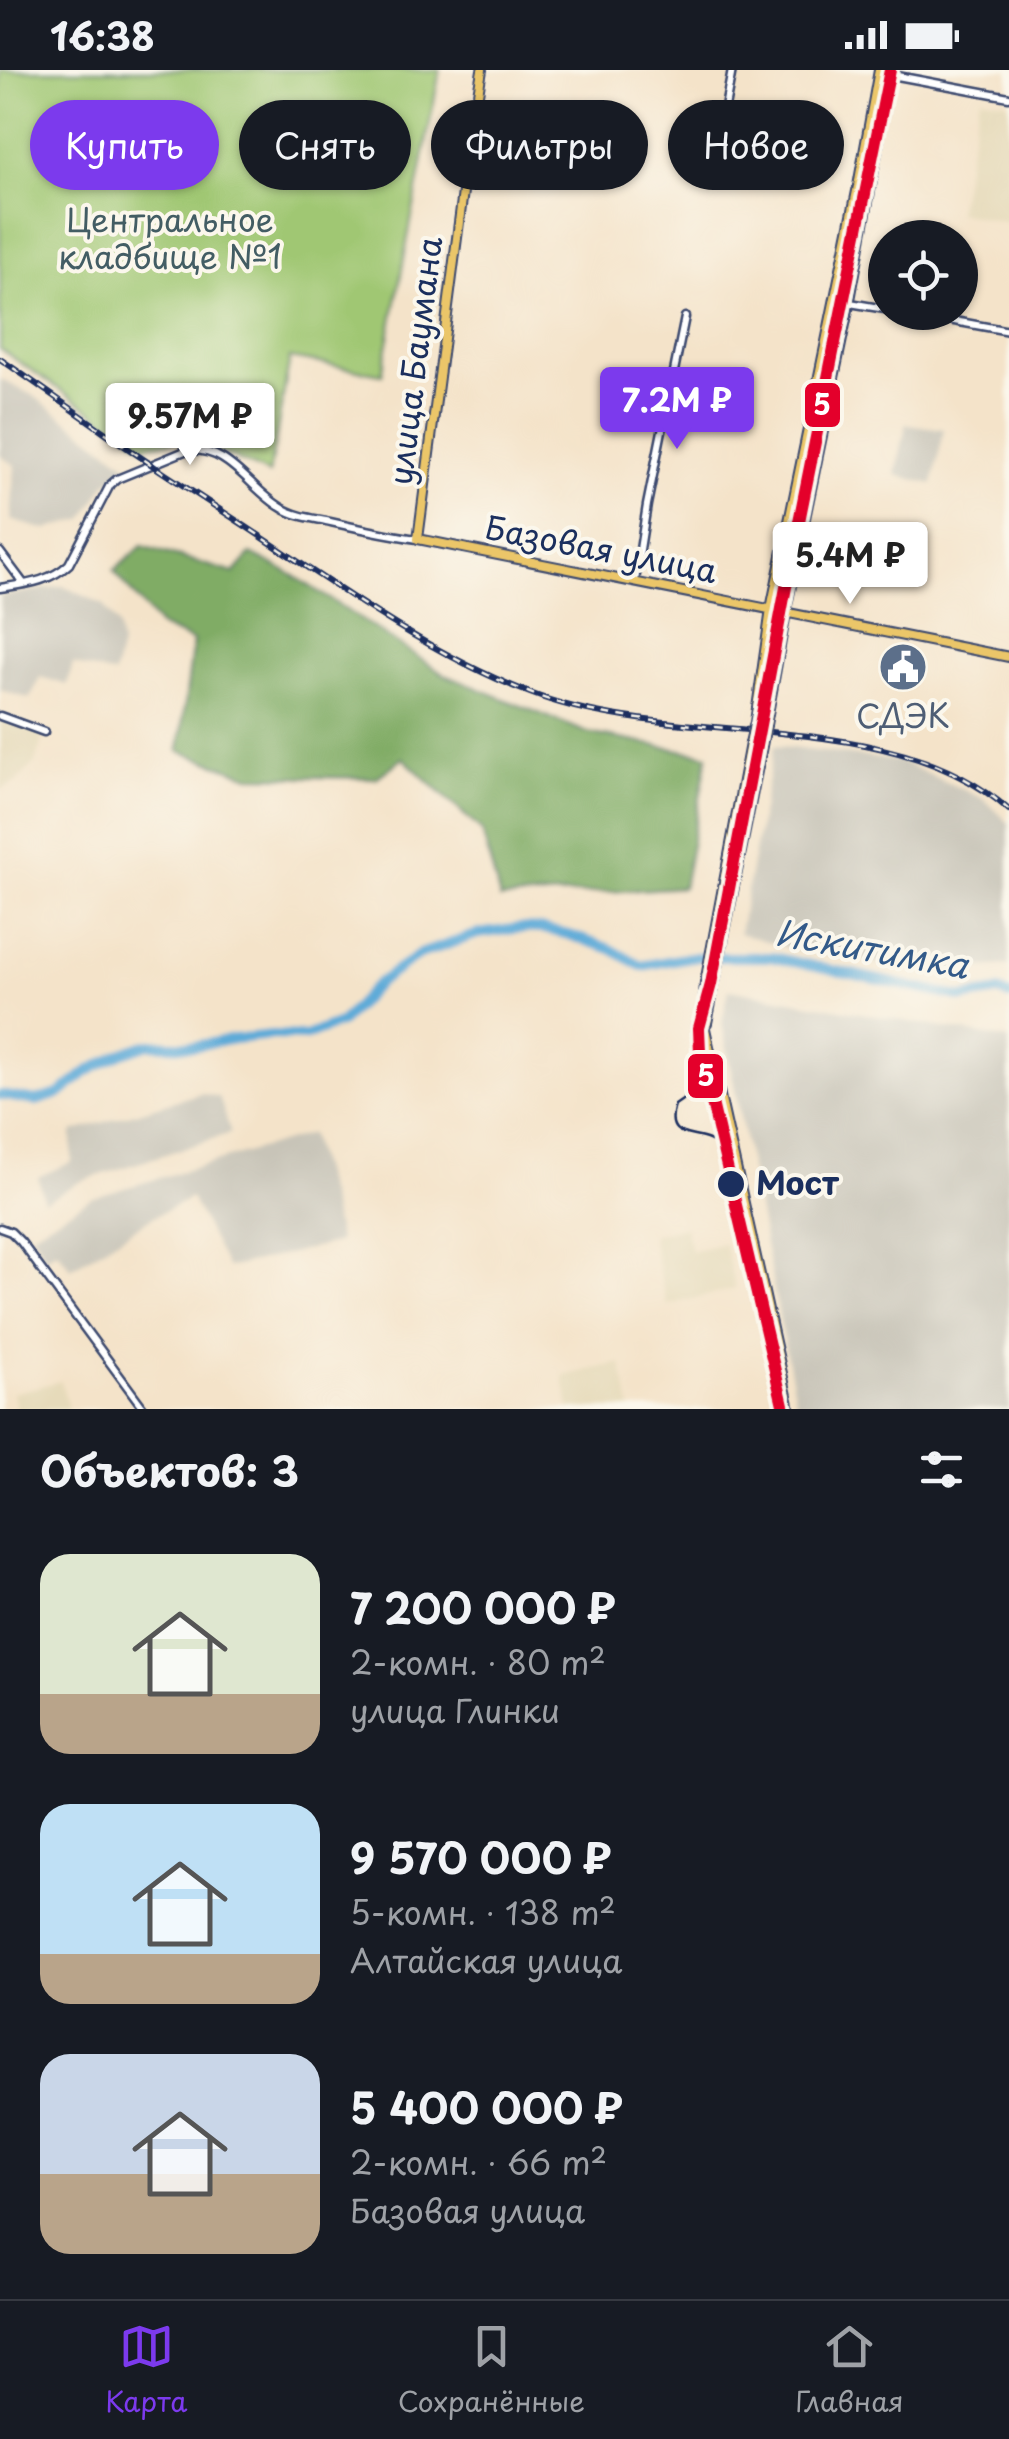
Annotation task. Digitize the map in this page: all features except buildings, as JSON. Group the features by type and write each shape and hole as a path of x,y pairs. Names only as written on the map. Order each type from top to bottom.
{"main road":[{"name":"улица Баумана","path":"418,539 482,70"},
{"path":"790,1409 707,1038 708,1013 717,920 771,609 879,70"},
{"name":"Базовая улица","path":"418,539 1009,658"},
{"path":"710,984 728,922 786,613"}],"street":[{"path":"726,100 732,70"},
{"path":"786,613 892,75 1009,97"},
{"path":"850,303 868,306"},
{"path":"636,581 647,505 685,317"},
{"path":"978,325 1009,330"},
{"path":"0,588 53,577 69,564 110,485 185,451 218,456 294,514 418,539"},
{"path":"0,552 24,584"},
{"path":"0,716 44,732"},
{"path":"0,1228 11,1232 144,1409"}],"shaded area":[{"path":"980,97 1009,102 1009,223 957,212"},
{"path":"0,379 34,396 128,465 106,483 84,519 46,530 11,520 15,465 0,456"},
{"path":"906,424 944,429 933,484 896,475"},
{"path":"63,586 102,604 118,626 121,645 114,675 73,664 67,685 40,677 30,699 0,690 0,596"},
{"path":"0,719 43,735 35,763 16,782 1,790"},
{"path":"774,746 899,761 984,799 1009,823 1009,966 933,971 799,951 739,933"},
{"path":"729,989 1009,1040 1009,1409 797,1409 722,1023"},
{"path":"201,1093 219,1097 231,1133 82,1181 44,1201 38,1177 72,1162 72,1132"},
{"path":"310,1134 339,1242 227,1268 191,1198 71,1268 57,1250 45,1257 32,1233 91,1198"},
{"path":"685,1227 691,1251 724,1243 735,1289 667,1305 651,1235"},
{"path":"621,1363 631,1409 570,1409 563,1376"},
{"path":"61,1381 68,1409 17,1409 13,1393"}],"green space":[{"name":"Центральное кладбище №1","path":"0,70 440,70 434,100 431,100 431,117 382,374 290,358 269,474 192,439 142,445 0,349"},
{"path":"142,546 234,573 251,554 293,575 445,675 588,733 708,755 683,887 500,899 482,831 403,758 376,778 250,776 179,751 193,641 160,627 114,571"}],"waterway":[{"name":"Искитимка","path":"0,1095 36,1101 61,1093 87,1072 148,1044 195,1046 272,1035 305,1036 342,1022 378,983 420,954 478,934 520,928 569,935 611,949 641,966 690,957 771,957 963,998 998,992 1009,996"}],"tram line":[{"name":"5","path":"784,1409 700,1052 699,1028 711,984 890,70"},
{"path":"713,1107 702,1096 688,1096 675,1105 673,1124 682,1133 711,1141 721,1152"}],"railway":[{"path":"0,359 372,610 497,679 587,710 843,741 904,755 960,777 1009,810"}],"place":[{"name":"СДЭК","path":"903,667"},
{"name":"Мост","path":"731,1184"}]}
